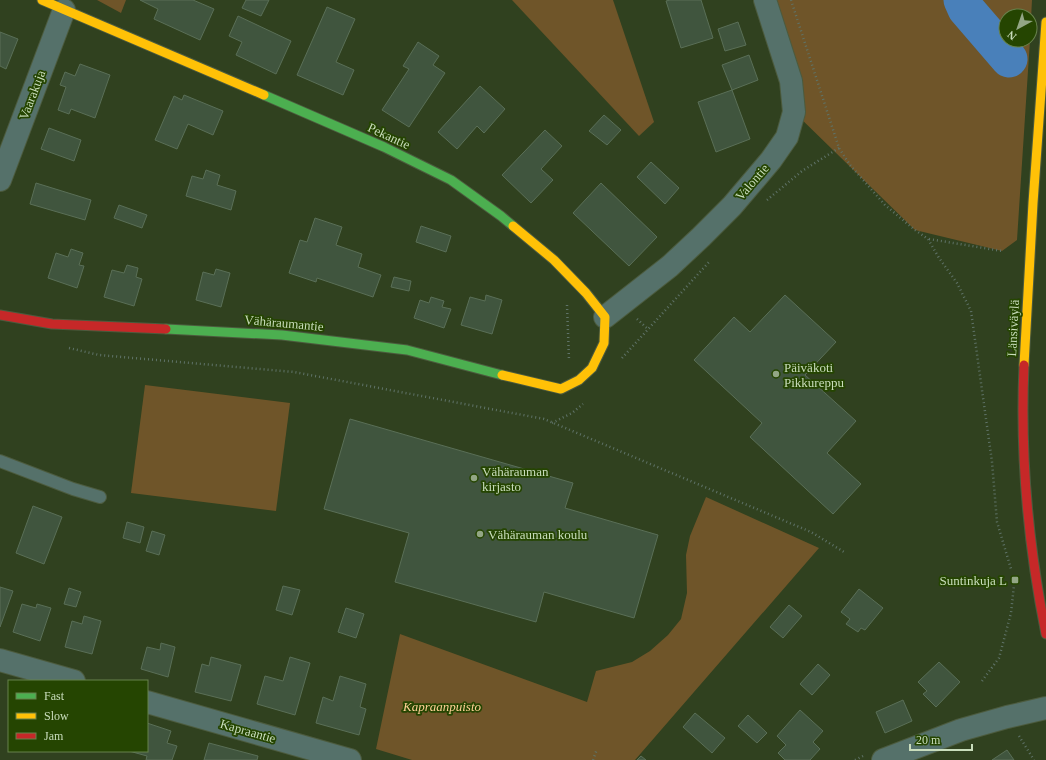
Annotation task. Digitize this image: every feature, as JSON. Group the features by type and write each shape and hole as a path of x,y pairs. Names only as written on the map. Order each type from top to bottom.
{"street":[{"name":"Pekantie","path":"42,0 384,147 451,180 501,216 554,260 586,293 606,317"},
{"name":"Valontie","path":"606,317 670,266 732,206 771,160 787,137 794,112 791,82 765,0"},
{"name":"Vaarakuja","path":"0,180 64,10"},
{"name":"Länsiväylä","path":"1046,22 1028,269 1023,396 1027,510 1032,558 1046,634"},
{"name":"Vähäraumantie","path":"0,315 52,324 282,335 406,350 516,379 561,388 579,380 592,368 604,343 606,317"},
{"path":"0,660 70,680"},
{"name":"Kapraantie","path":"148,702 350,760"},
{"path":"884,760 961,730 1046,708"}],"lane":[{"path":"0,461 73,489 100,497"}],"path":[{"path":"791,0 839,148 850,165 885,205 928,239 1002,252"},
{"path":"762,204 802,172 839,148"},
{"path":"928,239 938,258 957,283 971,311 992,462 997,522 1013,572"},
{"path":"626,353 710,260"},
{"path":"567,301 569,364"},
{"path":"68,348 99,354 294,372 544,419 811,532 844,552"},
{"path":"982,682 999,658 1011,613 1015,580"},
{"path":"1007,717 1034,760"},
{"path":"593,760 597,749"}],"green space":[{"path":"97,0 126,0 121,13"},
{"path":"512,0 613,0 654,122 639,136"},
{"path":"759,0 1032,0 1032,8 998,8 998,48 1029,48 1017,240 1002,251 915,230 794,112"},
{"path":"145,385 290,403 276,511 131,493"},
{"name":"Kapraanpuisto","path":"706,497 819,548 635,760 412,760 376,749 400,634 587,702 596,671 632,662 650,651 668,635 681,619 687,593 686,555 690,536"}],"building":[{"path":"140,0 193,0 214,9 200,40 154,19 158,9"},
{"path":"246,0 269,0 261,16 242,8"},
{"path":"701,0 713,38 681,48 666,1"},
{"path":"327,7 355,19 336,62 354,70 343,95 297,75"},
{"path":"238,16 291,41 276,74 236,55 242,42 229,36"},
{"path":"738,22 746,45 725,51 718,29"},
{"path":"0,32 18,39 6,69 0,66"},
{"path":"418,42 439,56 433,65 445,73 409,127 382,110 409,69 403,66"},
{"path":"749,55 758,80 732,90 722,65"},
{"path":"80,64 110,75 95,118 71,109 69,114 58,110 66,87 60,85 65,72 75,76"},
{"path":"480,86 505,109 484,133 477,126 457,149 438,132"},
{"path":"732,90 750,139 716,152 698,102"},
{"path":"184,95 223,111 213,135 188,124 177,149 155,140 174,96 182,100"},
{"path":"604,115 621,130 607,145 589,131"},
{"path":"49,128 81,140 74,161 41,149"},
{"path":"545,130 562,146 541,169 553,180 531,203 502,175"},
{"path":"651,162 679,188 665,204 637,177"},
{"path":"206,170 220,175 217,185 236,191 231,210 186,196 192,176 203,179"},
{"path":"36,183 91,200 85,220 30,204"},
{"path":"601,183 657,237 629,266 573,213"},
{"path":"119,205 147,215 142,228 114,218"},
{"path":"315,218 342,227 336,245 362,254 358,267 381,275 373,297 317,278 316,282 289,273 300,240 307,242"},
{"path":"421,226 451,236 446,252 416,242"},
{"path":"71,249 83,253 79,265 84,266 77,288 48,278 56,253 68,257"},
{"path":"127,265 138,268 136,277 142,279 134,306 104,297 112,270 124,273"},
{"path":"216,269 230,273 221,307 196,300 203,272 214,275"},
{"path":"394,277 411,281 409,291 391,287"},
{"path":"486,295 502,300 492,334 461,325 470,297 485,301"},
{"name":"Päiväkoti Pikkureppu","path":"785,295 836,342 805,375 856,421 827,453 861,484 833,514 750,437 762,423 694,360 734,317 750,332"},
{"path":"431,297 444,301 442,307 451,309 444,328 414,318 420,300 429,303"},
{"path":"350,419 573,483 565,508 658,535 634,618 544,592 536,622 395,582 409,533 324,509"},
{"path":"33,506 62,517 44,564 16,553"},
{"path":"127,522 144,527 140,543 123,538"},
{"path":"152,531 165,535 159,555 146,551"},
{"path":"283,586 300,590 292,615 276,610"},
{"path":"0,587 13,591 0,627"},
{"path":"69,588 81,592 76,607 64,604"},
{"path":"859,589 883,608 865,630 861,628 858,632 846,624 850,619 841,612"},
{"path":"22,604 36,608 37,604 51,608 40,641 13,632"},
{"path":"789,605 802,616 783,638 770,627"},
{"path":"346,608 364,614 356,638 338,632"},
{"path":"84,616 101,621 92,654 65,647 72,621 82,624"},
{"path":"161,643 175,647 168,677 141,669 147,647 160,650"},
{"path":"211,657 241,665 231,701 195,692 202,664 209,666"},
{"path":"290,657 310,663 295,715 257,704 265,676 283,681"},
{"path":"939,662 960,682 936,707 923,694 927,691 918,682"},
{"path":"818,664 830,675 812,695 800,684"},
{"path":"340,676 366,684 360,707 366,709 359,735 316,723 323,697 333,701"},
{"path":"903,700 912,721 885,733 876,712"},
{"path":"800,710 823,731 813,742 820,749 810,760 785,760 778,753 786,745 777,736"},
{"path":"695,713 725,738 712,753 683,727"},
{"path":"748,715 767,733 757,743 738,726"},
{"path":"148,723 171,731 167,743 177,746 172,760 146,760 147,756 133,752 148,752"},
{"path":"209,743 258,756 257,760 204,760"},
{"path":"1007,750 1014,760 992,760"},
{"path":"641,756 646,760 637,760"}],"waterway":[{"path":"962,0 966,9 1009,59"}],"traffic: fast":[{"path":"264,95 384,147 451,180 513,226"},
{"path":"166,329 282,335 407,350 502,375"}],"traffic: slow":[{"path":"42,0 264,95"},
{"path":"1024,365 1033,203 1046,22"},
{"path":"502,375 561,389 579,380 592,368 604,343 605,317 586,293 554,260 513,226"}],"traffic: jam":[{"path":"0,315 52,324 166,329"},
{"path":"1024,365 1024,466 1034,567 1046,634"}],"place":[{"name":"Päiväkoti Pikkureppu","path":"776,374"},
{"name":"Vähärauman kirjasto","path":"474,478"},
{"name":"Vähärauman koulu","path":"480,534"},
{"name":"Suntinkuja L","path":"1015,580"}]}
